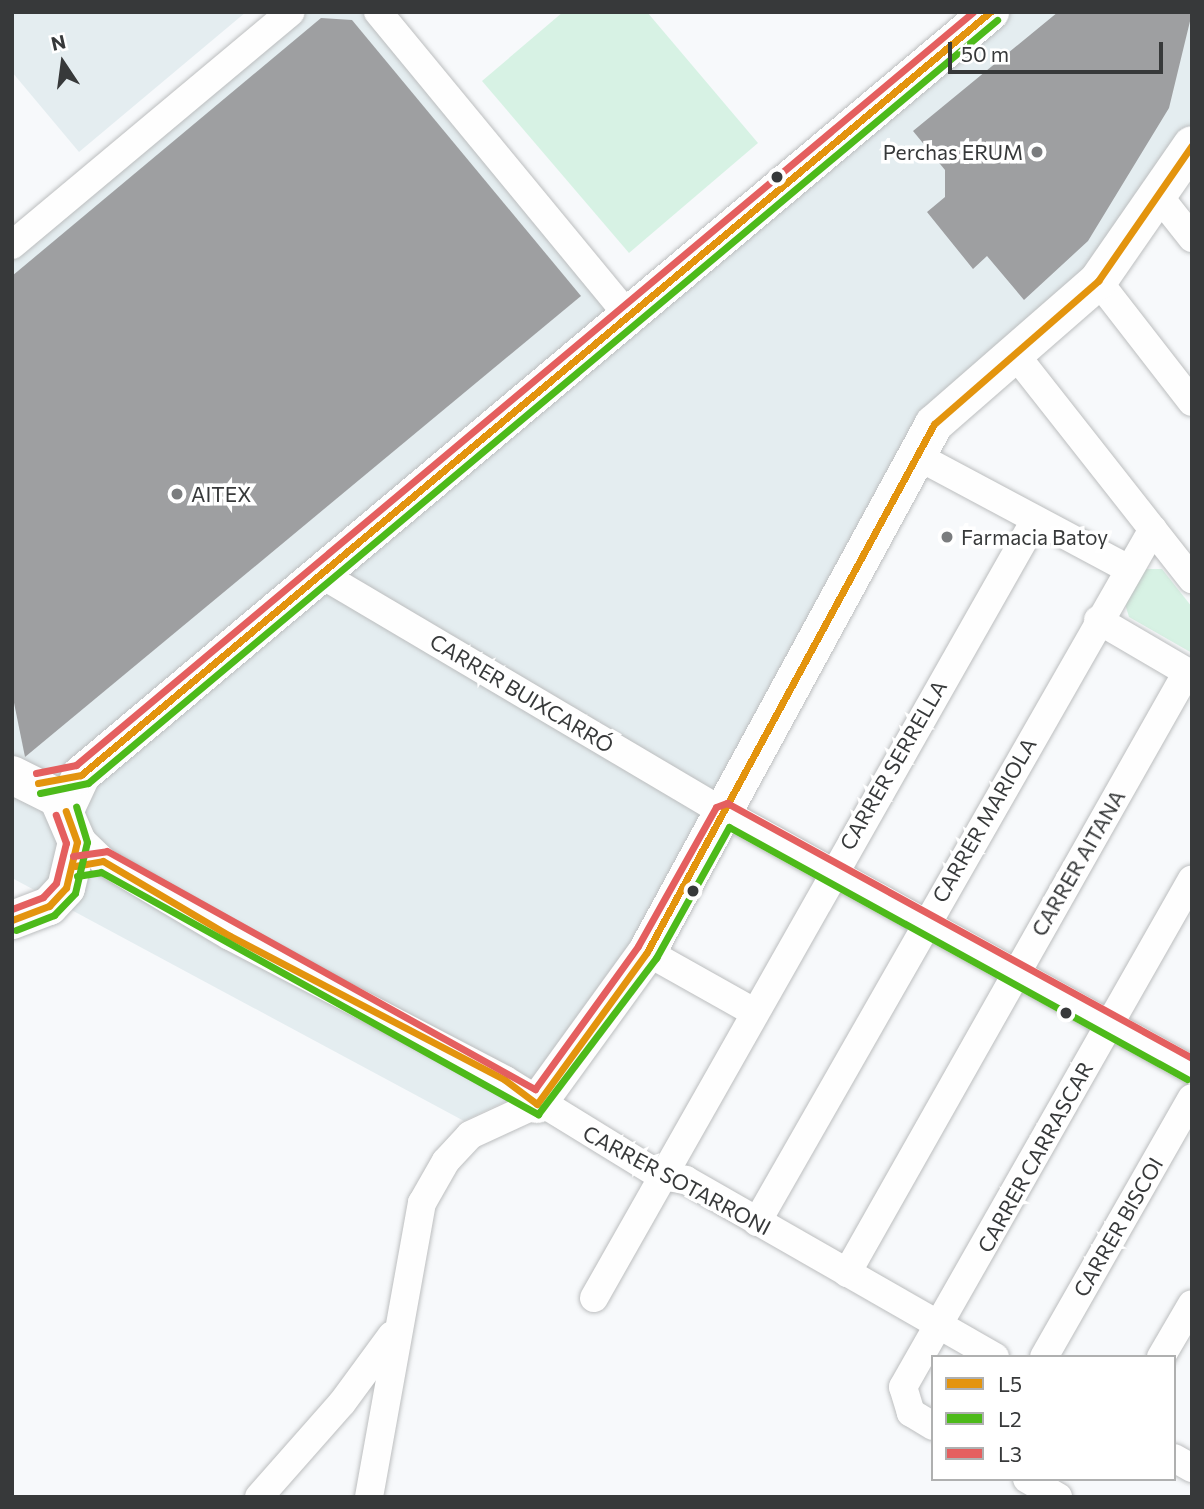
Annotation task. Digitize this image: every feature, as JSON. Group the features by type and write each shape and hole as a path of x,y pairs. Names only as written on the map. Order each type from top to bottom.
{"main road":[{"path":"25,779 81,775 990,12"},
{"path":"537,1104 647,953 917,456 942,415 1098,281 1192,145"},
{"path":"12,920 49,906 80,843 81,775"},
{"path":"25,779 80,843"}],"street":[{"path":"12,245 291,12"},
{"path":"378,12 628,315"},
{"path":"1158,195 1192,238"},
{"path":"1098,281 1192,402"},
{"path":"1014,353 1192,579"},
{"path":"917,456 1127,568"},
{"name":"CARRER SERRELLA","path":"594,1298 832,871 1035,520"},
{"name":"CARRER MARIOLA","path":"757,1222 1127,568 1153,529"},
{"name":"CARRER BUIXCARRÓ","path":"319,573 725,813 927,920 1192,1070"},
{"path":"1098,620 1189,674"},
{"name":"CARRER AITANA","path":"847,1273 1017,971 1189,674"},
{"name":"CARRER SOTARRONI","path":"80,843 230,936 505,1080 537,1104 661,1176 686,1180 992,1355"},
{"name":"CARRER CARRASCAR","path":"931,1425 911,1413 902,1394 1192,879"},
{"path":"647,953 754,1012"},
{"name":"CARRER BISCOI","path":"1045,1355 1192,1098"},
{"path":"369,1497 416,1220 446,1161 481,1129 537,1104"},
{"path":"1162,1355 1192,1304"},
{"path":"259,1497 342,1403 397,1326"},
{"path":"1176,1459 1192,1468"},
{"path":"1030,1481 1058,1497"}],"shaded area":[{"path":"12,12 246,12 79,152 12,72"},
{"path":"291,12 378,12 628,314 988,12 1192,12 1192,138 1099,282 950,412 570,1071 464,1121 12,878 12,245"}],"green space":[{"path":"563,12 647,12 758,143 629,253 482,81"},
{"path":"1146,569 1162,569 1192,607 1192,653 1129,617 1125,604"}],"building":[{"name":"Perchas ERUM","path":"1058,12 1192,13 1169,108 1088,241 1024,300 987,256 973,269 927,212 945,197 945,170 913,131"},
{"name":"AITEX","path":"321,18 352,20 581,296 25,757 12,693 12,276"}],"transit line":[{"name":"L3","path":"36,773 76,765 973,12"},
{"name":"L5","path":"38,783 81,775 990,12"},
{"name":"L2","path":"40,793 88,783 997,20"},
{"name":"L5","path":"75,866 103,861 230,936 505,1080 537,1104 647,952 934,424 1098,281 1192,145"},
{"name":"L3","path":"73,856 107,851 535,1089 638,946 716,807 727,803 1192,1058"},
{"name":"L2","path":"16,930 54,915 75,893 87,842 76,807"},
{"name":"L5","path":"12,920 49,906 66,888 77,842 66,811"},
{"name":"L3","path":"12,909 43,897 56,883 66,843 56,815"},
{"name":"L2","path":"77,876 101,872 538,1114 656,958 729,827 1187,1079"}],"place":[{"name":"Perchas ERUM","path":"1037,152"},
{"name":"AITEX","path":"177,494"},
{"name":"Farmacia Batoy","path":"947,537"}]}
